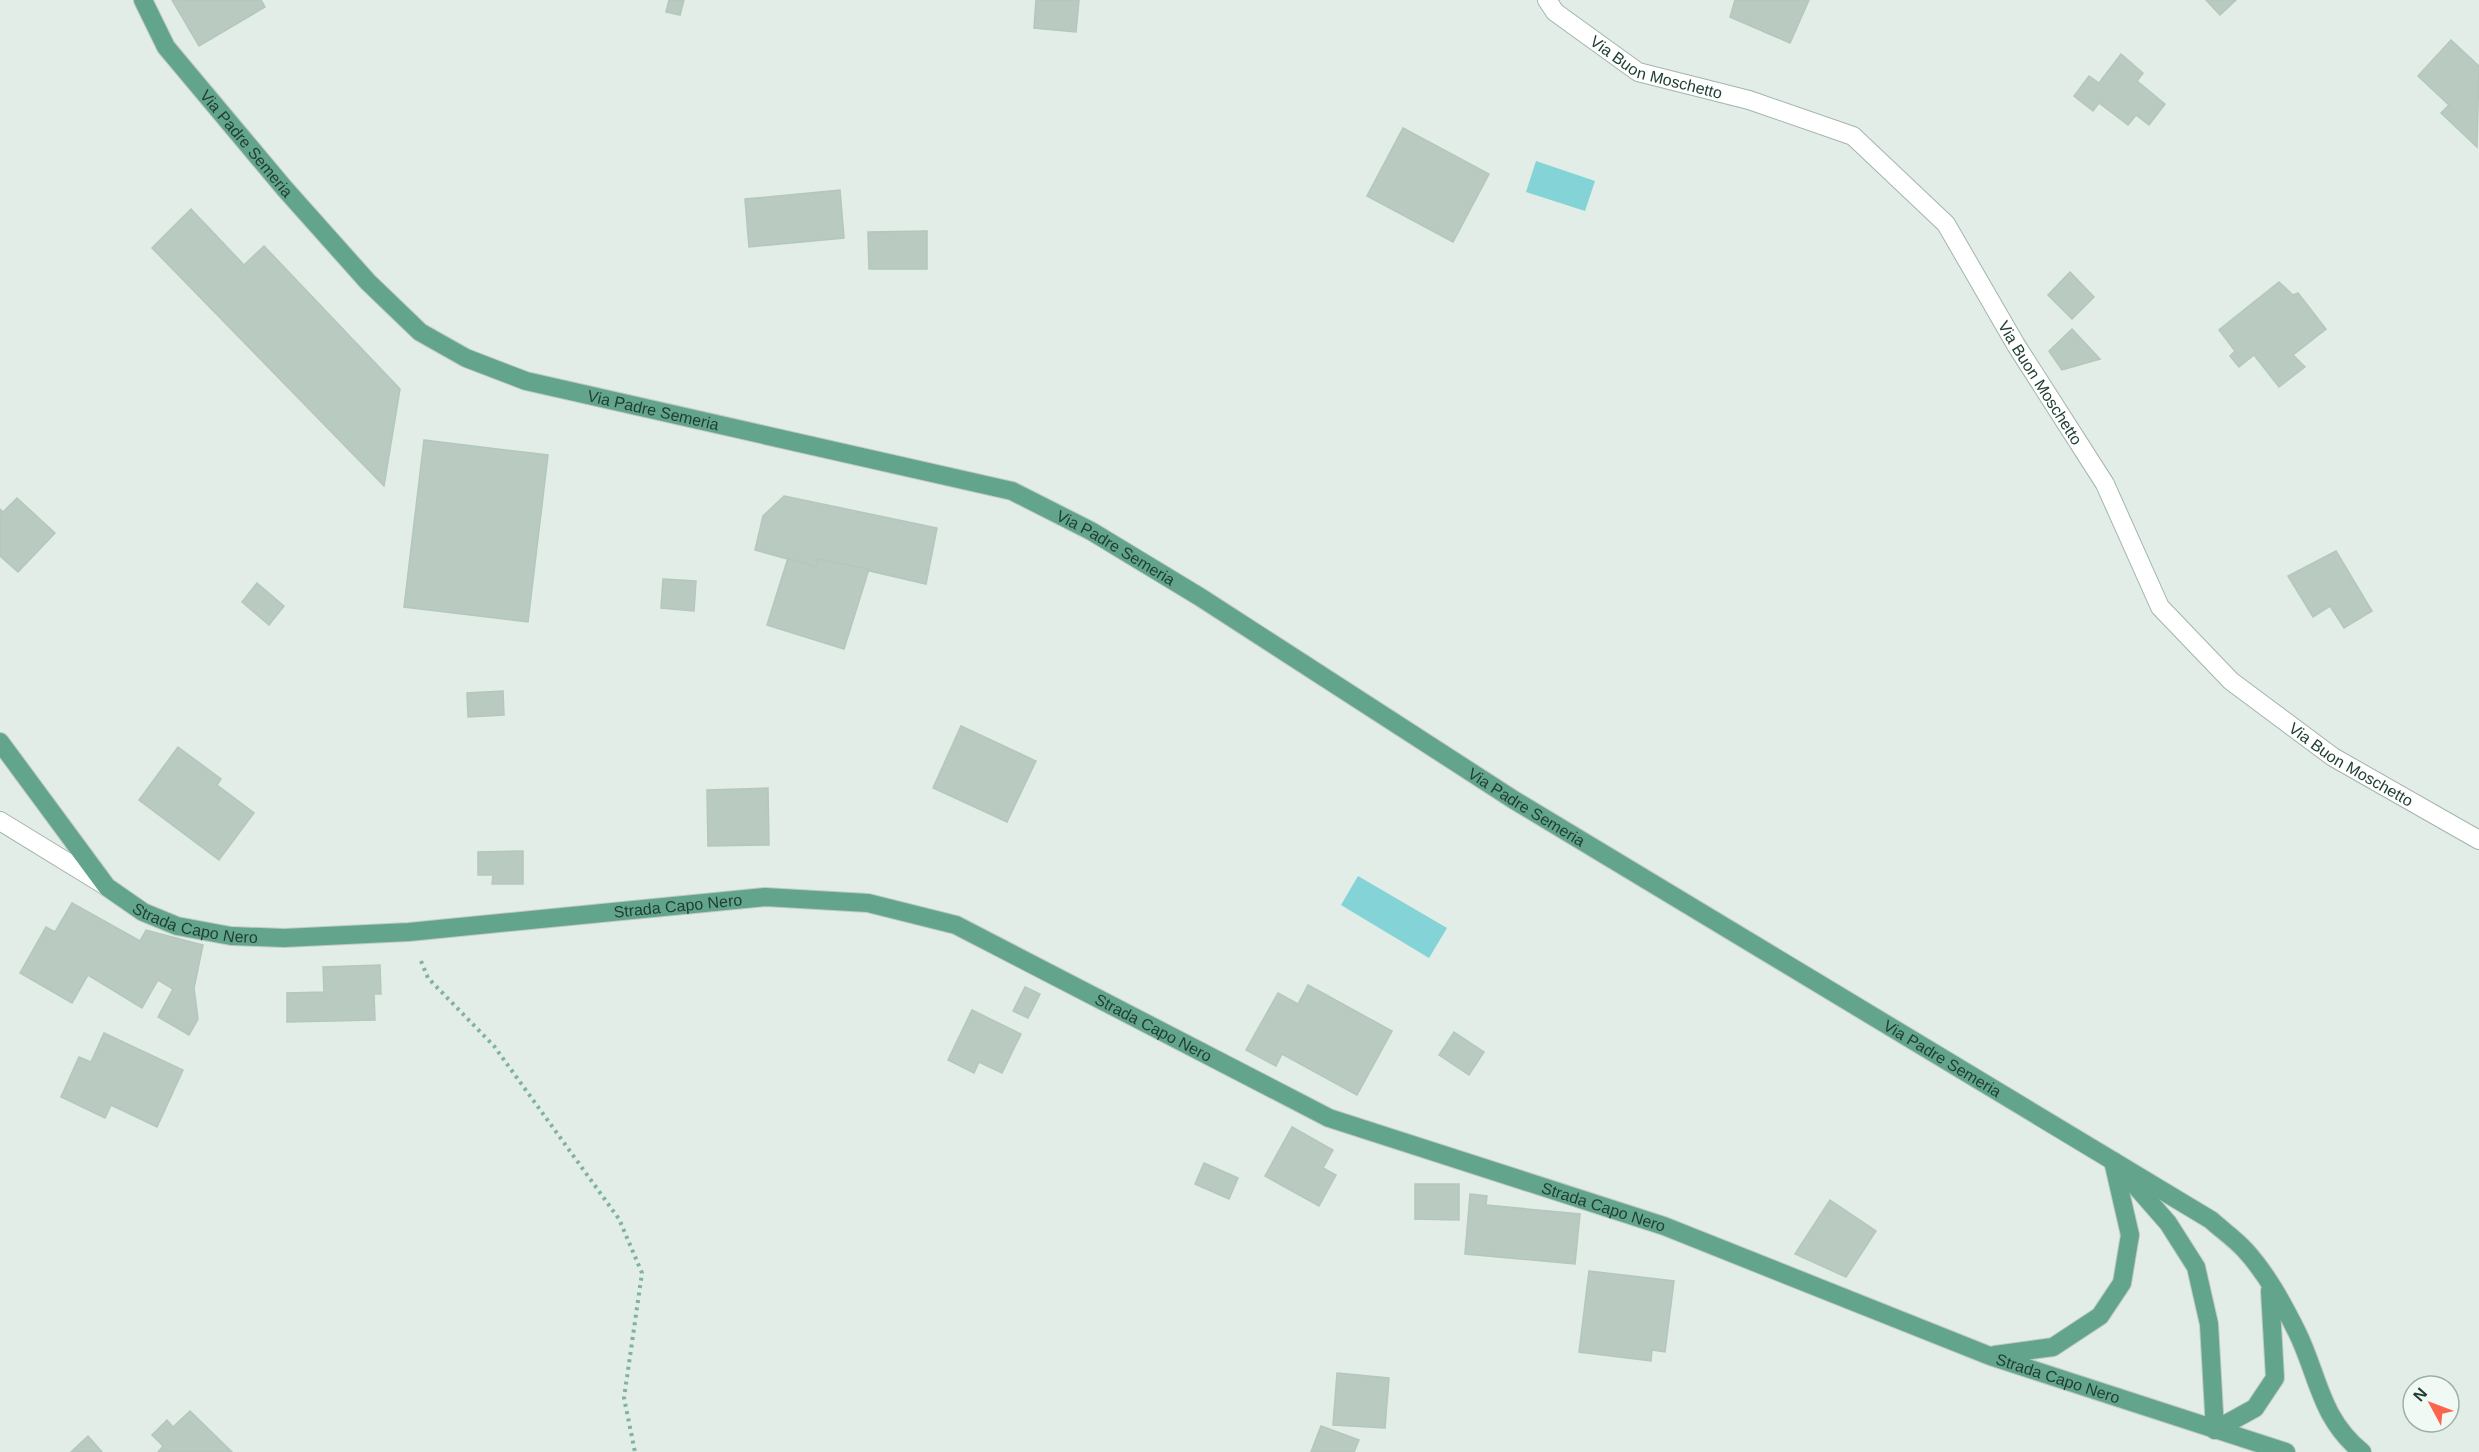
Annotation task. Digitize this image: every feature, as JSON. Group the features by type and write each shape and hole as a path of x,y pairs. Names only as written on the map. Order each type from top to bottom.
{"main road":[{"name":"Via Padre Semeria","path":"143,0 166,47 199,87 368,282 420,333 466,358 526,381 1012,492 1091,531 1200,597 1514,800 2033,1115 2113,1160 2211,1220 2245,1250 2269,1282 2298,1334 2321,1399 2346,1439 2362,1452"},
{"path":"0,742 107,887"},
{"name":"Strada Capo Nero","path":"107,887 142,912 177,926 231,936 284,938 409,932 765,897 868,903 956,925 1329,1118 1664,1226 1990,1356 2286,1452"},
{"path":"1990,1356 2053,1347 2100,1316 2122,1283 2130,1235 2113,1160"},
{"path":"2113,1160 2168,1223 2196,1267 2209,1324 2215,1430 2255,1408 2275,1378 2269,1282"}],"street":[{"name":"Via Buon Moschetto","path":"1547,0 1555,12 1638,72 1749,100 1853,136 1946,224 2016,345 2105,484 2160,607 2231,681 2324,750 2479,840"},
{"name":"Strada Capo Nero","path":"0,821 107,887"}],"path":[{"path":"409,932 428,978 494,1046 619,1219 642,1274 624,1398 635,1452"}],"water":[{"path":"1536,161 1595,181 1585,211 1526,192"},
{"path":"1358,876 1447,928 1429,958 1341,905"}],"building":[{"path":"172,0 261,0 265,7 199,46"},
{"path":"669,0 684,0 680,15 666,12"},
{"path":"1036,0 1079,0 1076,32 1034,28"},
{"path":"1735,0 1809,0 1790,43 1730,17"},
{"path":"2206,0 2236,0 2220,15"},
{"path":"2451,40 2479,66 2477,147 2441,113 2449,105 2418,76"},
{"path":"2121,54 2143,73 2137,81 2165,104 2149,125 2136,115 2128,125 2099,103 2093,111 2074,96 2089,76 2099,83"},
{"path":"1403,128 1489,174 1453,242 1367,196"},
{"path":"840,190 844,238 749,247 745,199"},
{"path":"191,209 244,265 264,246 400,389 384,486 152,248"},
{"path":"927,231 927,269 869,269 868,232"},
{"path":"2070,272 2094,297 2072,319 2048,295"},
{"path":"2279,282 2293,295 2298,293 2326,329 2293,355 2305,367 2279,387 2254,355 2239,367 2230,356 2235,351 2219,330"},
{"path":"2072,329 2100,359 2062,370 2049,351"},
{"path":"424,440 548,455 528,622 404,607"},
{"path":"784,496 937,528 926,584 818,559 816,567 755,550 763,516"},
{"path":"17,498 55,533 18,572 0,556 0,509 3,512"},
{"path":"2336,551 2372,611 2344,628 2330,606 2313,617 2288,576"},
{"path":"788,558 816,567 818,559 869,569 844,649 767,625"},
{"path":"663,579 696,581 694,611 661,608"},
{"path":"257,583 284,606 269,625 242,602"},
{"path":"503,691 504,715 468,717 467,693"},
{"path":"961,726 1036,761 1007,822 933,788"},
{"path":"178,747 221,779 217,785 254,813 219,860 139,800"},
{"path":"768,788 769,845 708,846 707,790"},
{"path":"523,851 523,884 492,884 493,875 478,875 478,852"},
{"path":"72,903 140,941 146,930 203,945 194,988 198,1019 189,1035 158,1017 173,989 158,980 142,1008 88,975 72,1003 20,973 46,927 55,932"},
{"path":"380,965 381,994 374,994 375,1020 287,1022 287,993 324,992 323,967"},
{"path":"1308,985 1392,1031 1357,1095 1282,1054 1276,1066 1246,1050 1278,993 1298,1004"},
{"path":"1025,987 1040,994 1028,1018 1013,1011"},
{"path":"972,1010 1021,1034 1002,1073 979,1062 974,1073 948,1060"},
{"path":"1454,1032 1484,1052 1469,1075 1439,1055"},
{"path":"104,1033 183,1070 157,1127 111,1105 105,1118 61,1097 79,1057 91,1062"},
{"path":"1292,1127 1333,1150 1323,1168 1336,1175 1319,1206 1265,1176"},
{"path":"1204,1163 1238,1178 1229,1199 1195,1184"},
{"path":"1415,1184 1459,1184 1459,1220 1415,1219"},
{"path":"1470,1194 1487,1196 1486,1205 1580,1214 1575,1264 1465,1254"},
{"path":"1830,1200 1876,1231 1846,1277 1795,1254"},
{"path":"1589,1271 1674,1281 1665,1352 1652,1350 1651,1361 1579,1352"},
{"path":"1337,1373 1389,1378 1385,1428 1333,1425"},
{"path":"190,1411 232,1452 158,1452 163,1446 152,1435 167,1420 173,1427"},
{"path":"1321,1426 1359,1440 1354,1452 1311,1452"},
{"path":"88,1436 102,1452 71,1452"}]}
